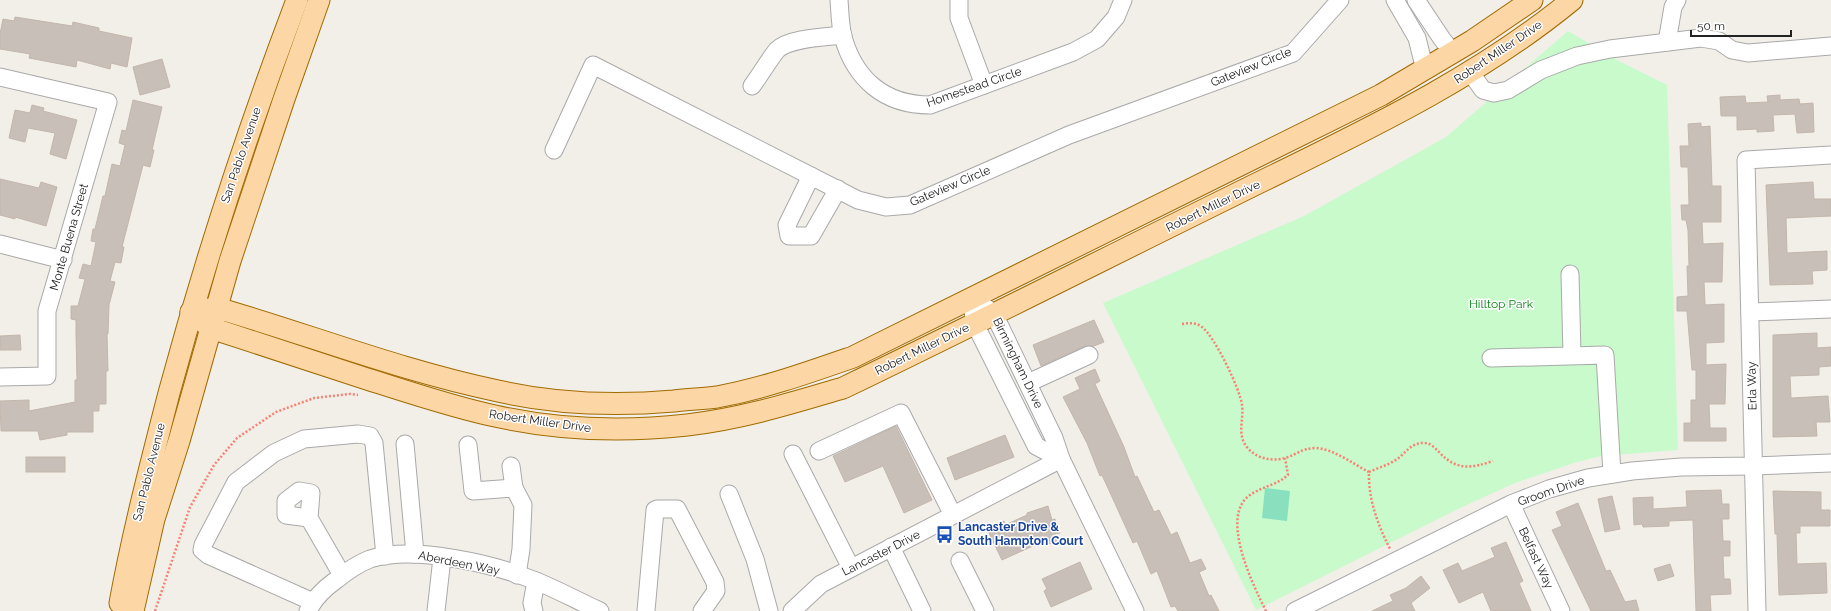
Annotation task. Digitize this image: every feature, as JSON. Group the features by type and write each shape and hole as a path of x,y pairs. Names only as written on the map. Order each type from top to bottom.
{"main road":[{"name":"San Pablo Avenue","path":"119,611 140,508 191,312 224,206 269,74 297,0"},
{"name":"San Pablo Avenue","path":"133,611 154,519 179,441 232,253 319,0"},
{"name":"Robert Miller Drive","path":"217,308 440,378 499,392 550,400 594,403 646,403 715,397 771,385 853,357 1381,95 1453,53 1532,0"},
{"name":"Robert Miller Drive","path":"211,328 437,402 496,417 557,426 597,429 653,428 723,420 777,408 843,388 975,324 1358,133 1470,72 1572,0"},
{"path":"191,312 217,308"},
{"path":"191,312 211,328"}],"street":[{"name":"Homestead Circle","path":"839,0 843,35 858,71 876,90 898,100 915,105 930,105 1073,52 1097,39 1116,17 1123,0"},
{"path":"959,0 959,18 984,85"},
{"name":"Gateview Circle","path":"554,150 593,66 858,200 886,207 910,205 1069,135 1293,53 1340,0"},
{"path":"1395,0 1417,38 1425,70"},
{"path":"1416,0 1453,53"},
{"path":"1667,42 1673,7 1677,0"},
{"path":"752,86 778,49 787,44 805,39 843,35"},
{"path":"1470,72 1483,90 1494,93 1508,90 1541,70 1577,56 1610,49 1701,38 1719,41 1732,50 1748,53 1831,46"},
{"name":"Monte Buena Street","path":"0,77 108,102 47,311 47,376 0,376"},
{"name":"Erla Way","path":"1757,611 1746,160 1831,155"},
{"path":"811,176 787,225 789,236 811,236 838,189"},
{"path":"0,244 63,260"},
{"path":"1570,274 1572,355"},
{"name":"Birmingham Drive","path":"972,297 994,314 1054,438 1061,459 1135,611"},
{"name":"Birmingham Drive","path":"972,297 975,324 1036,446 1061,459"},
{"path":"1750,312 1831,309"},
{"path":"1028,383 1089,355"},
{"path":"1490,358 1605,355 1612,474"},
{"path":"819,451 901,413 953,515"},
{"path":"311,607 208,555 202,550 220,509 236,482 274,453 304,439 358,434 370,436 374,443 386,556"},
{"path":"405,444 415,554"},
{"path":"468,445 473,491 514,488"},
{"path":"793,454 851,568"},
{"name":"Lancaster Drive","path":"801,608 821,584 1061,459"},
{"name":"Groom Drive","path":"1295,611 1511,504 1549,489 1588,478 1681,467 1831,463"},
{"path":"511,466 514,488 523,506 521,549 517,575"},
{"path":"730,494 757,564 769,611"},
{"name":"Belfast Way","path":"1511,504 1561,611"},
{"path":"646,611 655,510 657,509 677,509 715,582 716,591 702,611"},
{"path":"309,518 342,575"},
{"path":"890,548 922,611"},
{"name":"Aberdeen Way","path":"311,607 325,588 342,575 362,563 386,556 415,554 480,565 517,575 600,611"},
{"path":"436,611 442,558"},
{"path":"960,561 985,611"},
{"path":"534,611 532,604 536,582"}],"path":[{"path":"1182,324 1191,323 1201,326 1214,341 1242,404 1240,434 1246,446 1257,456 1267,459 1285,458 1300,450 1317,448 1335,454 1369,472"},
{"path":"1369,472 1395,461 1408,449 1417,444 1426,443 1434,447 1443,456 1459,466 1473,467 1493,461"},
{"path":"1266,611 1250,575 1237,534 1237,517 1241,505 1250,495 1281,482 1288,475 1285,458"},
{"path":"1369,472 1368,484 1380,530 1396,561"}],"green space":[{"name":"Hilltop Park","path":"1568,31 1617,60 1667,85 1678,450 1601,456 1574,463 1515,483 1462,507 1256,610 1103,303 1304,216 1446,137"},
{"path":"1265,488 1290,491 1287,521 1262,518"}],"building":[{"path":"15,17 72,26 73,22 99,28 99,31 132,38 127,67 111,63 110,69 77,60 76,67 29,58 30,54 0,49 0,34 3,19 14,21"},
{"path":"162,59 170,87 140,95 133,67"},
{"path":"1780,95 1780,100 1799,99 1800,104 1813,103 1814,132 1797,133 1795,114 1773,115 1774,131 1757,132 1757,129 1737,130 1737,116 1721,116 1720,97 1745,96 1746,103 1768,102 1767,96"},
{"path":"133,100 162,107 152,150 154,150 150,167 143,165 122,247 124,247 121,263 115,262 110,281 115,282 109,305 106,404 99,404 99,411 93,411 93,432 67,432 67,435 40,440 38,431 1,431 0,401 29,400 29,411 75,402 75,380 77,380 76,320 71,319 71,306 78,306 85,279 79,278 83,264 91,266 96,242 91,241 93,229 95,229 103,196 105,196 112,164 120,166 125,145 119,143 122,130 126,131"},
{"path":"32,105 44,108 43,111 77,120 66,159 50,154 55,133 28,128 25,142 9,138 15,110 30,113"},
{"path":"1701,123 1701,127 1710,126 1712,186 1721,186 1721,222 1702,222 1703,244 1723,243 1722,282 1704,282 1705,305 1724,304 1724,342 1706,343 1706,365 1726,364 1725,404 1709,404 1710,428 1726,428 1726,441 1684,441 1684,423 1691,423 1691,400 1696,400 1696,370 1692,370 1687,311 1677,311 1677,297 1688,296 1687,266 1689,266 1688,230 1686,220 1682,220 1681,205 1689,205 1688,167 1681,167 1680,146 1689,146 1688,124"},
{"path":"0,179 39,188 41,182 57,187 46,226 15,217 15,219 0,215"},
{"path":"1813,182 1814,199 1831,199 1831,216 1786,218 1787,253 1827,251 1827,270 1812,271 1813,284 1770,285 1766,185"},
{"path":"1094,320 1104,342 1094,346 1085,346 1041,366 1033,345"},
{"path":"1817,333 1817,348 1831,347 1831,366 1819,367 1819,375 1790,376 1791,398 1828,396 1830,422 1816,422 1817,436 1773,437 1773,335"},
{"path":"20,335 21,350 0,350 0,336"},
{"path":"1095,369 1100,381 1095,384 1124,447 1135,477 1137,476 1154,512 1159,510 1171,535 1177,532 1190,563 1201,559 1206,569 1199,572 1209,596 1211,595 1219,611 1178,611 1175,606 1171,607 1157,571 1151,574 1137,541 1133,543 1102,475 1100,476 1087,443 1063,397 1080,389 1075,378"},
{"path":"896,426 932,500 904,513 883,466 845,482 833,456"},
{"path":"1005,435 1014,457 955,480 947,458"},
{"path":"26,457 65,457 65,472 26,472"},
{"path":"1721,490 1722,504 1729,504 1729,519 1722,519 1723,541 1730,541 1730,556 1723,556 1724,579 1730,579 1731,594 1710,595 1711,611 1696,611 1693,520 1669,521 1669,526 1643,527 1642,524 1634,525 1633,498 1653,497 1653,509 1687,507 1686,491"},
{"path":"1773,491 1821,492 1821,510 1830,510 1830,526 1800,526 1800,533 1796,533 1797,564 1826,563 1827,593 1779,595 1777,534 1775,534"},
{"path":"1612,496 1620,529 1605,532 1598,499"},
{"path":"1578,503 1606,571 1610,570 1625,602 1636,600 1639,611 1591,611 1552,530 1562,526 1556,512"},
{"path":"1048,506 1052,520 1055,519 1060,533 1055,534 1058,541 1048,544 1046,540 1002,560 987,529 1004,521 1005,525 1027,515 1027,513"},
{"path":"1506,542 1523,581 1519,583 1531,611 1491,611 1483,592 1459,603 1443,570 1458,563 1462,571 1495,557 1491,548"},
{"path":"1080,562 1092,589 1051,607 1044,591 1047,589 1042,579"},
{"path":"1670,564 1674,576 1658,581 1654,569"},
{"path":"1421,576 1430,588 1411,603 1415,611 1372,611 1393,601 1390,595 1406,588"}],"place":[{"name":"Lancaster Drive & South Hampton Court","path":"945,534"}]}
